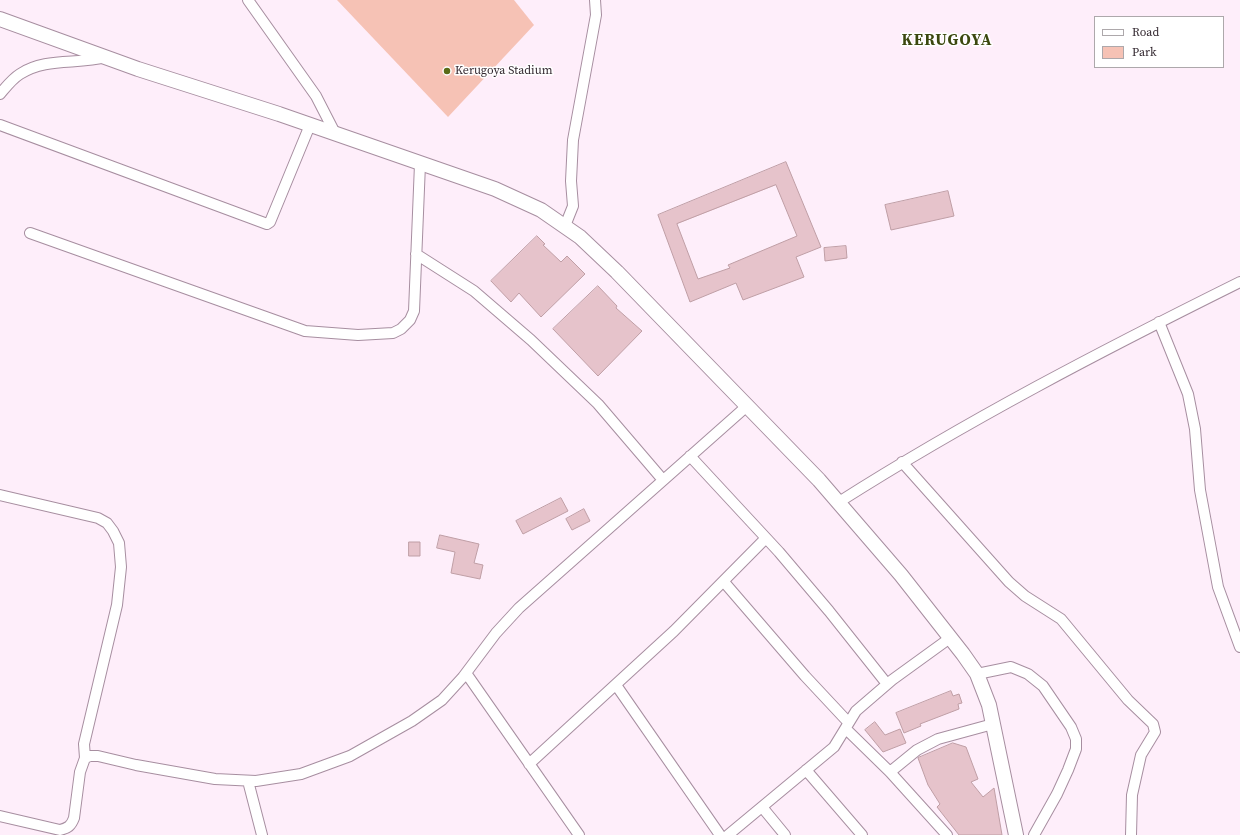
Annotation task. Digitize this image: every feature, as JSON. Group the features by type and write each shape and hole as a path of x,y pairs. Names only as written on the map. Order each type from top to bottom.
{"main road":[{"path":"0,19 106,57 310,125 514,197 541,210 565,226 617,272 839,502 901,575 977,674 989,705 1016,835"}],"street":[{"path":"248,0 316,96 336,135"},
{"path":"565,226 573,206 571,181 573,140 596,15 595,0"},
{"path":"0,94 18,75 31,68 50,62 84,62 106,57"},
{"path":"0,125 268,224 310,125"},
{"path":"30,232 292,328 305,331 358,335 393,333 401,329 410,320 414,311 420,164"},
{"path":"416,254 474,291 530,340 598,404 663,480"},
{"path":"839,502 902,462 990,411 1093,356 1240,282"},
{"path":"1159,322 1188,394 1195,429 1200,490 1218,587 1240,647"},
{"path":"85,758 90,756 98,756 136,765 215,779 248,781 301,774 350,756 412,721 442,700 466,673 496,633 519,608 747,406"},
{"path":"690,456 766,538 829,611 887,684"},
{"path":"902,462 1009,582 1025,596 1062,619 1128,700 1153,724 1155,732 1141,755 1132,795 1131,835"},
{"path":"0,494 98,518 107,523 119,542 121,567 117,605 84,744 85,758 80,772 72,824 67,828 60,830 0,816"},
{"path":"529,764 616,685 724,582 766,538"},
{"path":"724,582 847,725 947,835"},
{"path":"728,835 834,747 856,711 887,684 950,638"},
{"path":"977,674 1010,667 1028,674 1043,686 1071,727 1076,739 1076,749 1063,782 1034,835"},
{"path":"466,673 579,835"},
{"path":"616,685 720,835"},
{"path":"890,772 917,750 938,739 993,724"},
{"path":"806,770 862,835"},
{"path":"248,781 262,835"},
{"path":"762,807 785,835"}],"green space":[{"name":"Kerugoya Stadium","path":"337,0 514,0 534,25 448,117"}],"building":[{"path":"786,162 821,247 796,257 804,277 743,300 736,283 690,302 658,215","holes":["776,185 797,236 728,265 730,268 698,279 677,224"]},
{"path":"948,191 954,216 891,230 885,205"},
{"path":"537,236 545,244 543,245 561,262 567,256 585,274 541,317 519,293 511,302 491,281"},
{"path":"846,246 847,258 825,261 824,248"},
{"path":"598,286 617,306 616,308 642,331 598,376 553,329"},
{"path":"561,498 568,511 523,534 516,521"},
{"path":"584,509 590,521 572,530 566,519"},
{"path":"440,535 479,544 474,563 483,565 480,579 451,573 455,552 437,548"},
{"path":"409,542 420,542 420,556 409,556"},
{"path":"951,691 953,696 959,694 962,703 958,704 959,709 920,724 921,726 904,733 896,713"},
{"path":"875,722 885,735 900,729 906,743 883,752 865,730"},
{"path":"953,743 966,747 978,779 971,782 983,797 994,788 1002,835 959,835 937,807 940,804 928,785 918,758"}],"place":[{"name":"Kerugoya Stadium","path":"447,71"}],"district":[{"name":"KERUGOYA","path":"947,41"}]}
